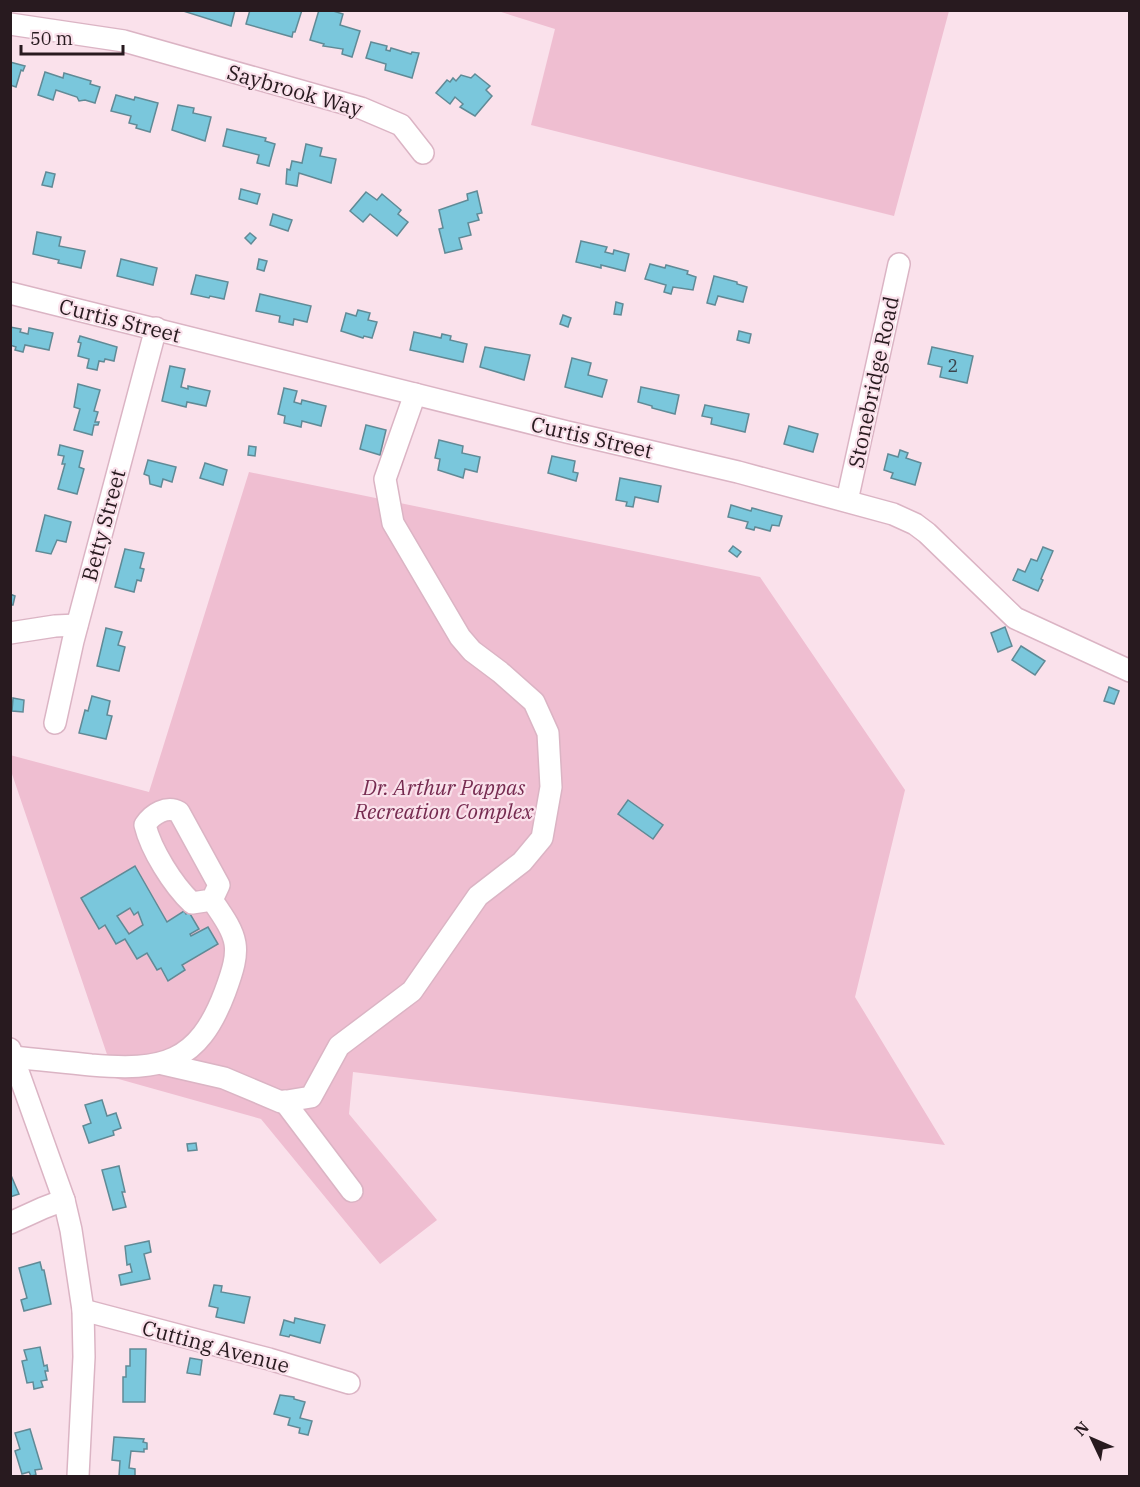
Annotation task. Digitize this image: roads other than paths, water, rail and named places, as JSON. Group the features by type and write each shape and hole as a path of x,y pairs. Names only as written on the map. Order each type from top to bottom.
{"street":[{"name":"Saybrook Way","path":"10,24 124,41 361,108 401,125 423,153"},
{"name":"Stonebridge Road","path":"847,501 899,264"},
{"name":"Curtis Street","path":"10,292 567,432 738,472 893,514 915,524 927,533 1015,618 1130,671"},
{"name":"Betty Street","path":"55,723 77,625 156,328"},
{"path":"78,1476 84,1357 83,1310 71,1230 64,1200 12,1053 129,1068 163,1064 224,1078 281,1102 311,1097 339,1046 412,991 478,896 522,862 542,838 551,787 548,733 534,702 472,651 460,637 393,523 385,480 415,394"},
{"path":"10,633 77,625"},
{"path":"163,1064 183,1053 202,1036 216,1016 231,976 237,947 232,929 212,900"},
{"path":"284,1101 352,1191"},
{"path":"10,1223 64,1200"},
{"name":"Cutting Avenue","path":"83,1310 349,1383"}],"park label":[{"name":"Dr. Arthur Pappas Recreation Complex","path":"444,799"}]}
